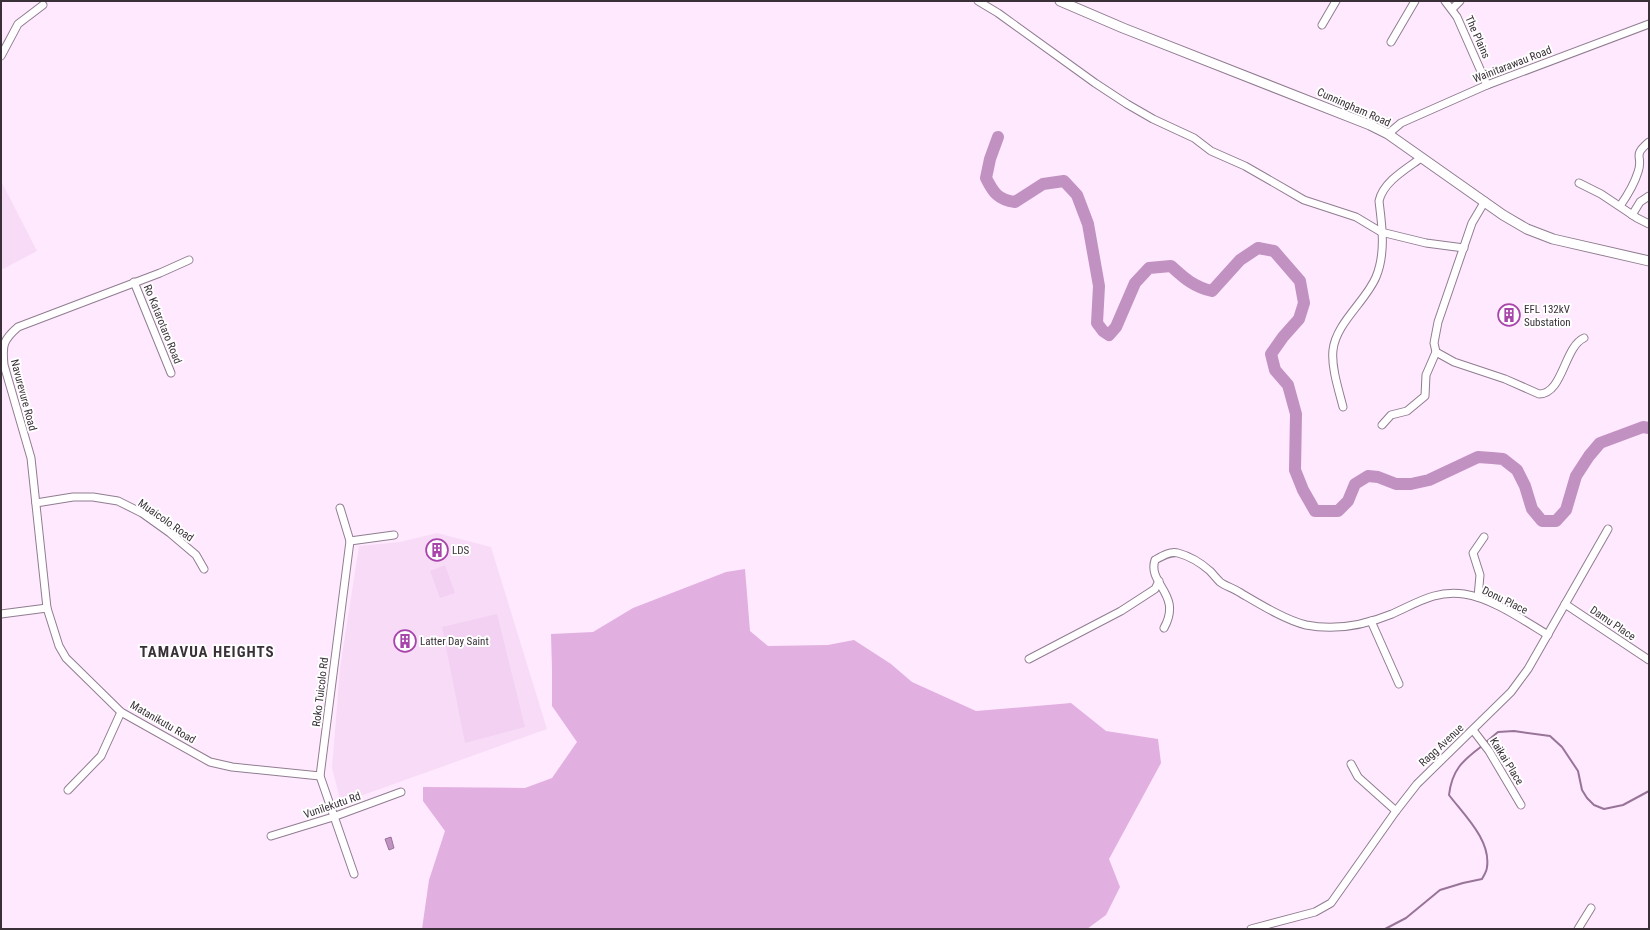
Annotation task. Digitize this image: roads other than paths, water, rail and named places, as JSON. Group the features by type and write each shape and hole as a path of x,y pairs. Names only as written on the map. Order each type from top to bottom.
{"main road":[{"name":"Cunningham Road","path":"1060,1 1123,28 1358,119 1388,134 1516,224 1547,237 1649,261"}],"street":[{"path":"978,1 998,13 1095,83 1127,104 1194,138 1211,151 1245,166 1304,200 1356,217 1372,225 1381,232 1426,243 1464,248"},
{"path":"1322,25 1336,1"},
{"path":"1391,42 1415,1"},
{"name":"The Plains","path":"1445,1 1457,17 1487,85"},
{"path":"1452,9 1460,1"},
{"path":"1,56 18,24 43,5"},
{"name":"Wainitarawau Road","path":"1388,134 1401,123 1487,85 1649,24"},
{"path":"1620,206 1634,184 1639,170 1638,154 1640,149 1649,142"},
{"path":"1343,407 1332,350 1336,338 1342,328 1376,278 1380,266 1382,250 1379,201 1381,193 1390,182 1421,158"},
{"path":"1579,183 1601,194 1632,215 1649,224"},
{"path":"1632,215 1640,202 1649,196"},
{"path":"1382,425 1391,415 1406,411 1425,396 1426,375 1436,352 1434,344 1438,322 1472,223 1484,201"},
{"name":"Navurevure Road","path":"47,608 30,458 4,365 2,349 5,339 18,327 189,260"},
{"name":"Ro Katarotaro Road","path":"134,282 171,373"},
{"path":"1436,352 1454,362 1504,379 1539,394 1543,394 1551,388 1557,380 1575,344 1584,338"},
{"name":"Muaicolo Road","path":"36,503 73,497 93,497 118,501 142,513 170,533 196,555 204,569"},
{"name":"Roko Tuicolo Rd","path":"340,508 350,540 320,776 354,874"},
{"name":"Ragg Avenue","path":"1251,929 1315,912 1331,904 1396,811 1417,784 1511,692 1528,669 1608,530"},
{"path":"350,540 394,535"},
{"path":"1478,597 1480,575 1473,553 1484,537"},
{"name":"Donu Place","path":"1159,581 1154,569 1155,560 1164,555 1176,553 1190,557 1209,570 1220,582 1251,600 1306,625 1337,627 1360,624 1393,613 1426,597 1439,594 1463,594 1478,597 1513,614 1548,634"},
{"path":"1159,581 1170,605 1169,616 1164,628"},
{"path":"1029,659 1121,611 1155,590 1159,581"},
{"name":"Damu Place","path":"1565,604 1649,660"},
{"path":"1,614 47,608"},
{"name":"Matanikutu Road","path":"47,608 58,646 66,658 122,712 210,762 232,767 320,776"},
{"path":"1371,621 1399,684"},
{"path":"68,790 101,756 122,712"},
{"name":"Kaikai Place","path":"1473,730 1489,751 1521,805"},
{"path":"1350,764 1358,777 1396,811"},
{"name":"Vunilekutu Rd","path":"271,836 333,817 401,792"},
{"path":"1578,929 1592,908"}],"waterway":[{"path":"998,137 990,159 986,178 991,187 1000,197 1015,202 1043,184 1064,181 1077,195 1088,224 1099,286 1097,323 1103,331 1109,335 1116,327 1135,283 1149,268 1171,266 1190,282 1212,291 1240,260 1258,248 1274,251 1300,281 1304,303 1299,319 1283,337 1271,354 1275,370 1288,385 1296,414 1295,470 1303,490 1315,511 1338,511 1348,501 1355,484 1368,476 1378,477 1396,484 1411,484 1429,480 1478,457 1503,459 1517,470 1525,486 1532,509 1542,521 1556,521 1566,510 1576,476 1589,456 1600,443 1643,427 1649,428"},
{"path":"1485,743 1498,732 1514,731 1550,736 1562,747 1578,771 1582,790 1587,798 1594,805 1604,809 1623,805 1649,791"},
{"path":"1385,929 1406,918 1440,890 1482,879 1487,868 1485,847 1469,819 1449,795 1450,786 1455,772 1469,756 1482,746"}],"place":[{"name":"EFL 132kV Substation","path":"1509,315"},
{"name":"LDS","path":"437,550"},
{"name":"Latter Day Saint","path":"405,641"}],"district":[{"name":"TAMAVUA HEIGHTS","path":"207,652"}]}
